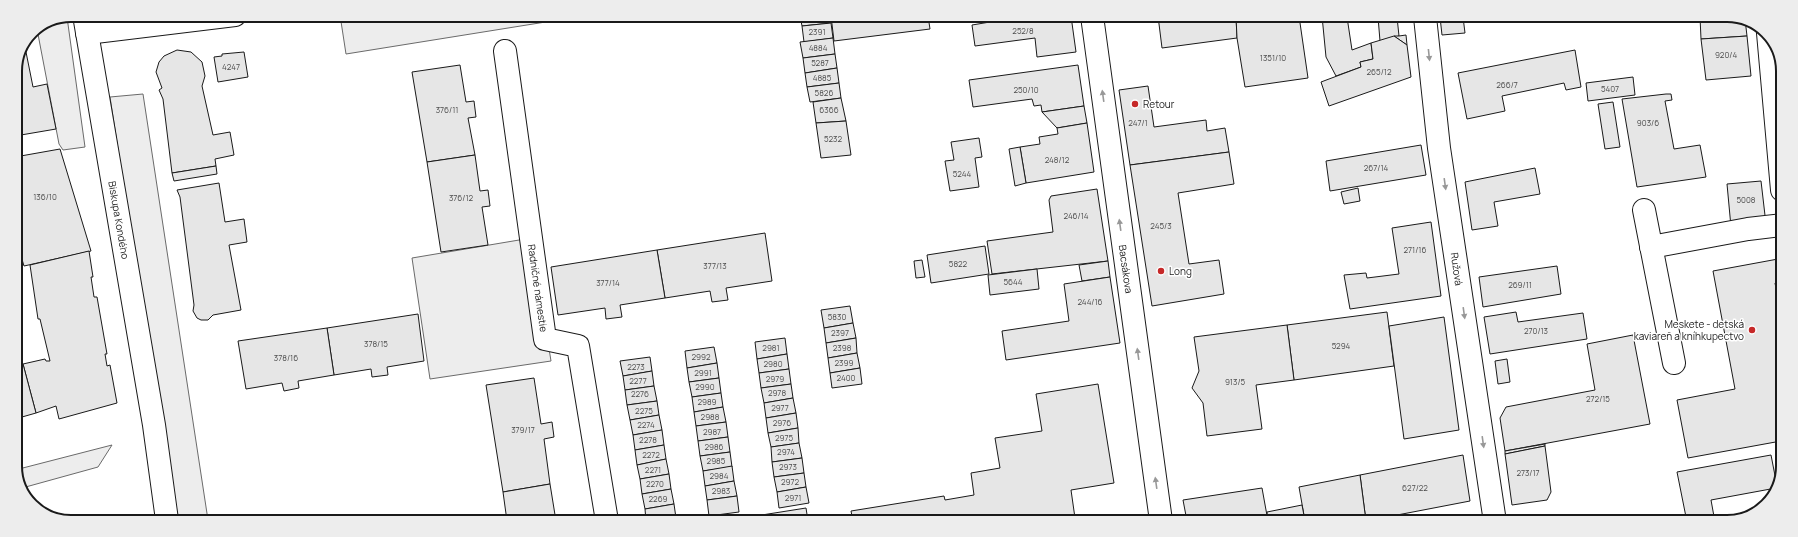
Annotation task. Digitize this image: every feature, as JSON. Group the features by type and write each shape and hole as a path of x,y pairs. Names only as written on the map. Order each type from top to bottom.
{"street":[{"path":"86,24 119,22"},
{"name":"Bacsákova","path":"1093,22 1160,515"},
{"name":"Ružová","path":"1425,22 1439,148 1494,515"},
{"name":"Biskupa Kondého","path":"86,24 154,425 166,515"},
{"path":"1769,46 1776,121"},
{"name":"Radničné námestie","path":"505,51 545,339 578,346 606,515"},
{"path":"1644,210 1674,363"},
{"path":"1651,247 1748,229 1776,226"}],"shaded area":[{"path":"68,22 85,147 63,150 59,144 38,34 52,26"},
{"path":"341,22 546,22 346,54"},
{"path":"143,94 207,515 174,515 110,97"},
{"path":"531,238 551,361 430,379 412,258"},
{"path":"112,445 98,467 27,487 22,468"}],"building":[{"path":"801,22 831,23 802,26"},
{"path":"832,22 929,22 930,29 834,41"},
{"path":"990,22 1072,22 1076,52 1037,57 1035,38 975,46 972,25"},
{"path":"1159,22 1236,22 1237,38 1162,48"},
{"path":"1236,22 1300,22 1308,78 1245,87 1237,38"},
{"path":"1323,22 1348,22 1352,50 1371,43 1373,59 1360,62 1361,67 1336,76 1326,57"},
{"path":"1378,22 1398,22 1399,36 1380,41"},
{"path":"1441,22 1464,22 1465,33 1442,35"},
{"path":"1700,22 1733,22 1746,26 1747,36 1701,39"},
{"path":"831,23 833,38 804,42 802,26"},
{"path":"1406,35 1407,45 1394,36 1399,36"},
{"path":"1394,36 1407,45 1411,77 1329,106 1321,82 1361,67 1360,62 1373,59 1371,43"},
{"path":"1747,36 1751,76 1706,80 1701,39"},
{"path":"833,38 835,54 803,58 800,42"},
{"path":"177,50 191,52 202,62 205,76 202,86 213,135 230,132 234,155 215,159 216,166 172,173 163,99 159,90 162,88 156,72 159,62 164,56"},
{"path":"1575,50 1581,87 1566,90 1564,83 1502,96 1505,111 1467,119 1458,73"},
{"path":"26,52 33,87 47,84 56,129 22,135 22,71"},
{"path":"244,52 248,77 218,82 214,57 222,56 222,54"},
{"path":"835,54 837,68 805,73 803,58"},
{"path":"460,65 466,102 474,101 476,117 468,118 475,155 427,162 412,72"},
{"path":"1078,65 1084,106 1042,112 1041,105 1034,106 1032,99 973,107 969,80"},
{"path":"837,68 839,83 807,87 805,73"},
{"path":"1633,77 1635,95 1588,101 1586,83"},
{"path":"839,83 841,98 810,102 807,87"},
{"path":"1148,86 1154,127 1206,120 1207,131 1225,128 1229,152 1130,165 1119,90"},
{"path":"1671,94 1672,100 1665,101 1674,149 1700,145 1706,177 1637,187 1622,99"},
{"path":"841,98 846,121 816,123 813,102"},
{"path":"1613,102 1620,147 1605,149 1598,104"},
{"path":"1084,106 1087,123 1057,128 1042,112"},
{"path":"846,121 851,155 821,158 816,123"},
{"path":"1087,123 1094,172 1026,183 1020,147 1040,144 1039,137 1058,134 1057,128"},
{"path":"979,138 982,157 975,158 979,187 950,191 945,161 954,160 951,142"},
{"path":"1421,145 1426,175 1330,191 1326,161"},
{"path":"1020,147 1026,183 1015,186 1009,149"},
{"path":"60,149 91,251 24,266 22,259 22,156"},
{"path":"1229,152 1234,184 1178,193 1189,264 1219,260 1224,294 1152,306 1130,165"},
{"path":"475,155 480,191 488,190 490,206 482,207 488,245 441,252 427,162"},
{"path":"216,166 217,174 174,181 172,173"},
{"path":"1535,168 1540,194 1494,202 1498,226 1472,230 1465,182"},
{"path":"1761,181 1766,224 1731,227 1727,184"},
{"path":"219,183 225,222 244,219 247,242 229,245 241,310 213,315 208,320 201,320 197,318 193,311 194,305 180,197 177,190"},
{"path":"1358,188 1360,201 1344,204 1341,192"},
{"path":"1097,189 1108,261 992,274 987,241 1053,232 1049,200 1051,196"},
{"path":"1431,222 1441,296 1350,309 1344,275 1366,273 1367,278 1399,274 1392,228"},
{"path":"765,233 772,281 726,288 728,300 712,302 710,291 665,298 657,250"},
{"path":"985,246 989,274 931,283 927,255"},
{"path":"657,250 665,298 620,305 622,317 606,319 605,308 558,315 551,267"},
{"path":"89,251 94,297 97,297 107,354 105,354 107,366 110,365 117,403 59,419 56,406 36,413 23,364 45,359 46,361 50,361 40,319 38,319 30,265"},
{"path":"1776,259 1776,442 1688,458 1677,400 1735,389 1713,271"},
{"path":"922,260 925,277 916,278 914,261"},
{"path":"1108,261 1110,277 1082,281 1079,265"},
{"path":"1557,266 1561,294 1483,307 1479,277"},
{"path":"1037,269 1039,289 990,295 988,275"},
{"path":"1110,277 1120,343 1006,360 1002,331 1069,321 1064,284"},
{"path":"850,306 853,323 824,328 821,310"},
{"path":"1387,312 1394,366 1294,380 1287,325"},
{"path":"1516,312 1518,322 1583,313 1587,339 1490,354 1484,317"},
{"path":"418,314 424,361 387,367 388,375 372,377 371,369 334,375 327,328"},
{"path":"1444,317 1459,430 1404,439 1389,326"},
{"path":"853,323 856,338 826,343 824,328"},
{"path":"1287,325 1294,380 1256,385 1262,429 1207,436 1203,403 1192,388 1199,371 1194,337"},
{"path":"327,328 334,375 298,381 299,388 284,391 282,383 246,389 238,341"},
{"path":"1633,335 1650,424 1505,451 1500,418 1506,407 1595,390 1587,344"},
{"path":"785,338 787,354 757,359 755,342"},
{"path":"856,338 857,353 828,358 826,343"},
{"path":"714,347 717,363 687,368 685,351"},
{"path":"857,353 860,368 830,373 828,358"},
{"path":"787,354 789,369 759,373 757,359"},
{"path":"650,357 652,371 623,376 620,361"},
{"path":"1507,359 1510,382 1498,384 1495,361"},
{"path":"717,363 719,378 689,382 687,368"},
{"path":"22,364 36,413 22,417"},
{"path":"860,368 862,384 832,388 830,373"},
{"path":"789,369 791,384 761,388 759,373"},
{"path":"652,371 654,386 625,390 623,376"},
{"path":"534,378 541,424 552,422 554,437 544,439 550,484 503,492 486,385"},
{"path":"719,378 721,393 692,397 689,382"},
{"path":"791,384 793,398 764,403 761,388"},
{"path":"1098,384 1114,483 1071,490 1075,515 852,515 851,511 944,496 945,500 974,495 971,473 1000,468 995,438 1042,431 1036,394"},
{"path":"654,386 657,401 627,405 625,390"},
{"path":"721,393 723,407 694,412 692,397"},
{"path":"793,398 796,413 766,418 764,403"},
{"path":"657,401 659,415 630,420 627,405"},
{"path":"723,407 726,422 696,426 694,412"},
{"path":"796,413 798,428 768,433 766,418"},
{"path":"659,415 662,430 633,435 630,420"},
{"path":"726,422 728,437 698,441 696,426"},
{"path":"798,428 799,443 771,447 768,433"},
{"path":"662,430 664,445 635,450 633,435"},
{"path":"728,437 730,452 700,456 698,441"},
{"path":"799,443 802,458 772,462 771,447"},
{"path":"1545,444 1545,446 1505,454 1505,451"},
{"path":"664,445 666,459 637,465 635,450"},
{"path":"1545,446 1551,492 1547,500 1512,505 1505,454"},
{"path":"730,452 732,467 703,471 700,456"},
{"path":"1463,455 1470,501 1397,515 1365,515 1360,475"},
{"path":"1771,455 1775,475 1770,489 1711,500 1714,515 1686,515 1677,472"},
{"path":"802,458 804,473 774,477 772,462"},
{"path":"666,459 669,474 640,479 637,465"},
{"path":"732,466 734,481 705,486 703,471"},
{"path":"804,473 806,487 777,492 774,477"},
{"path":"669,474 671,489 642,494 640,479"},
{"path":"1360,475 1365,515 1304,515 1299,487"},
{"path":"734,481 737,496 707,500 705,486"},
{"path":"550,484 555,515 506,515 503,492"},
{"path":"806,487 809,503 779,508 777,492"},
{"path":"1262,488 1267,515 1186,515 1183,500"},
{"path":"671,489 674,504 645,509 642,494"},
{"path":"737,496 739,512 709,515 707,500"},
{"path":"674,504 676,515 646,515 645,509"},
{"path":"1302,505 1304,515 1267,515 1267,512"},
{"path":"806,508 807,515 762,515"}],"place":[{"name":"Retour","path":"1135,104"},
{"name":"Long","path":"1161,271"},
{"name":"Meskete - detská kaviareň a kníhkupectvo","path":"1752,330"}]}
